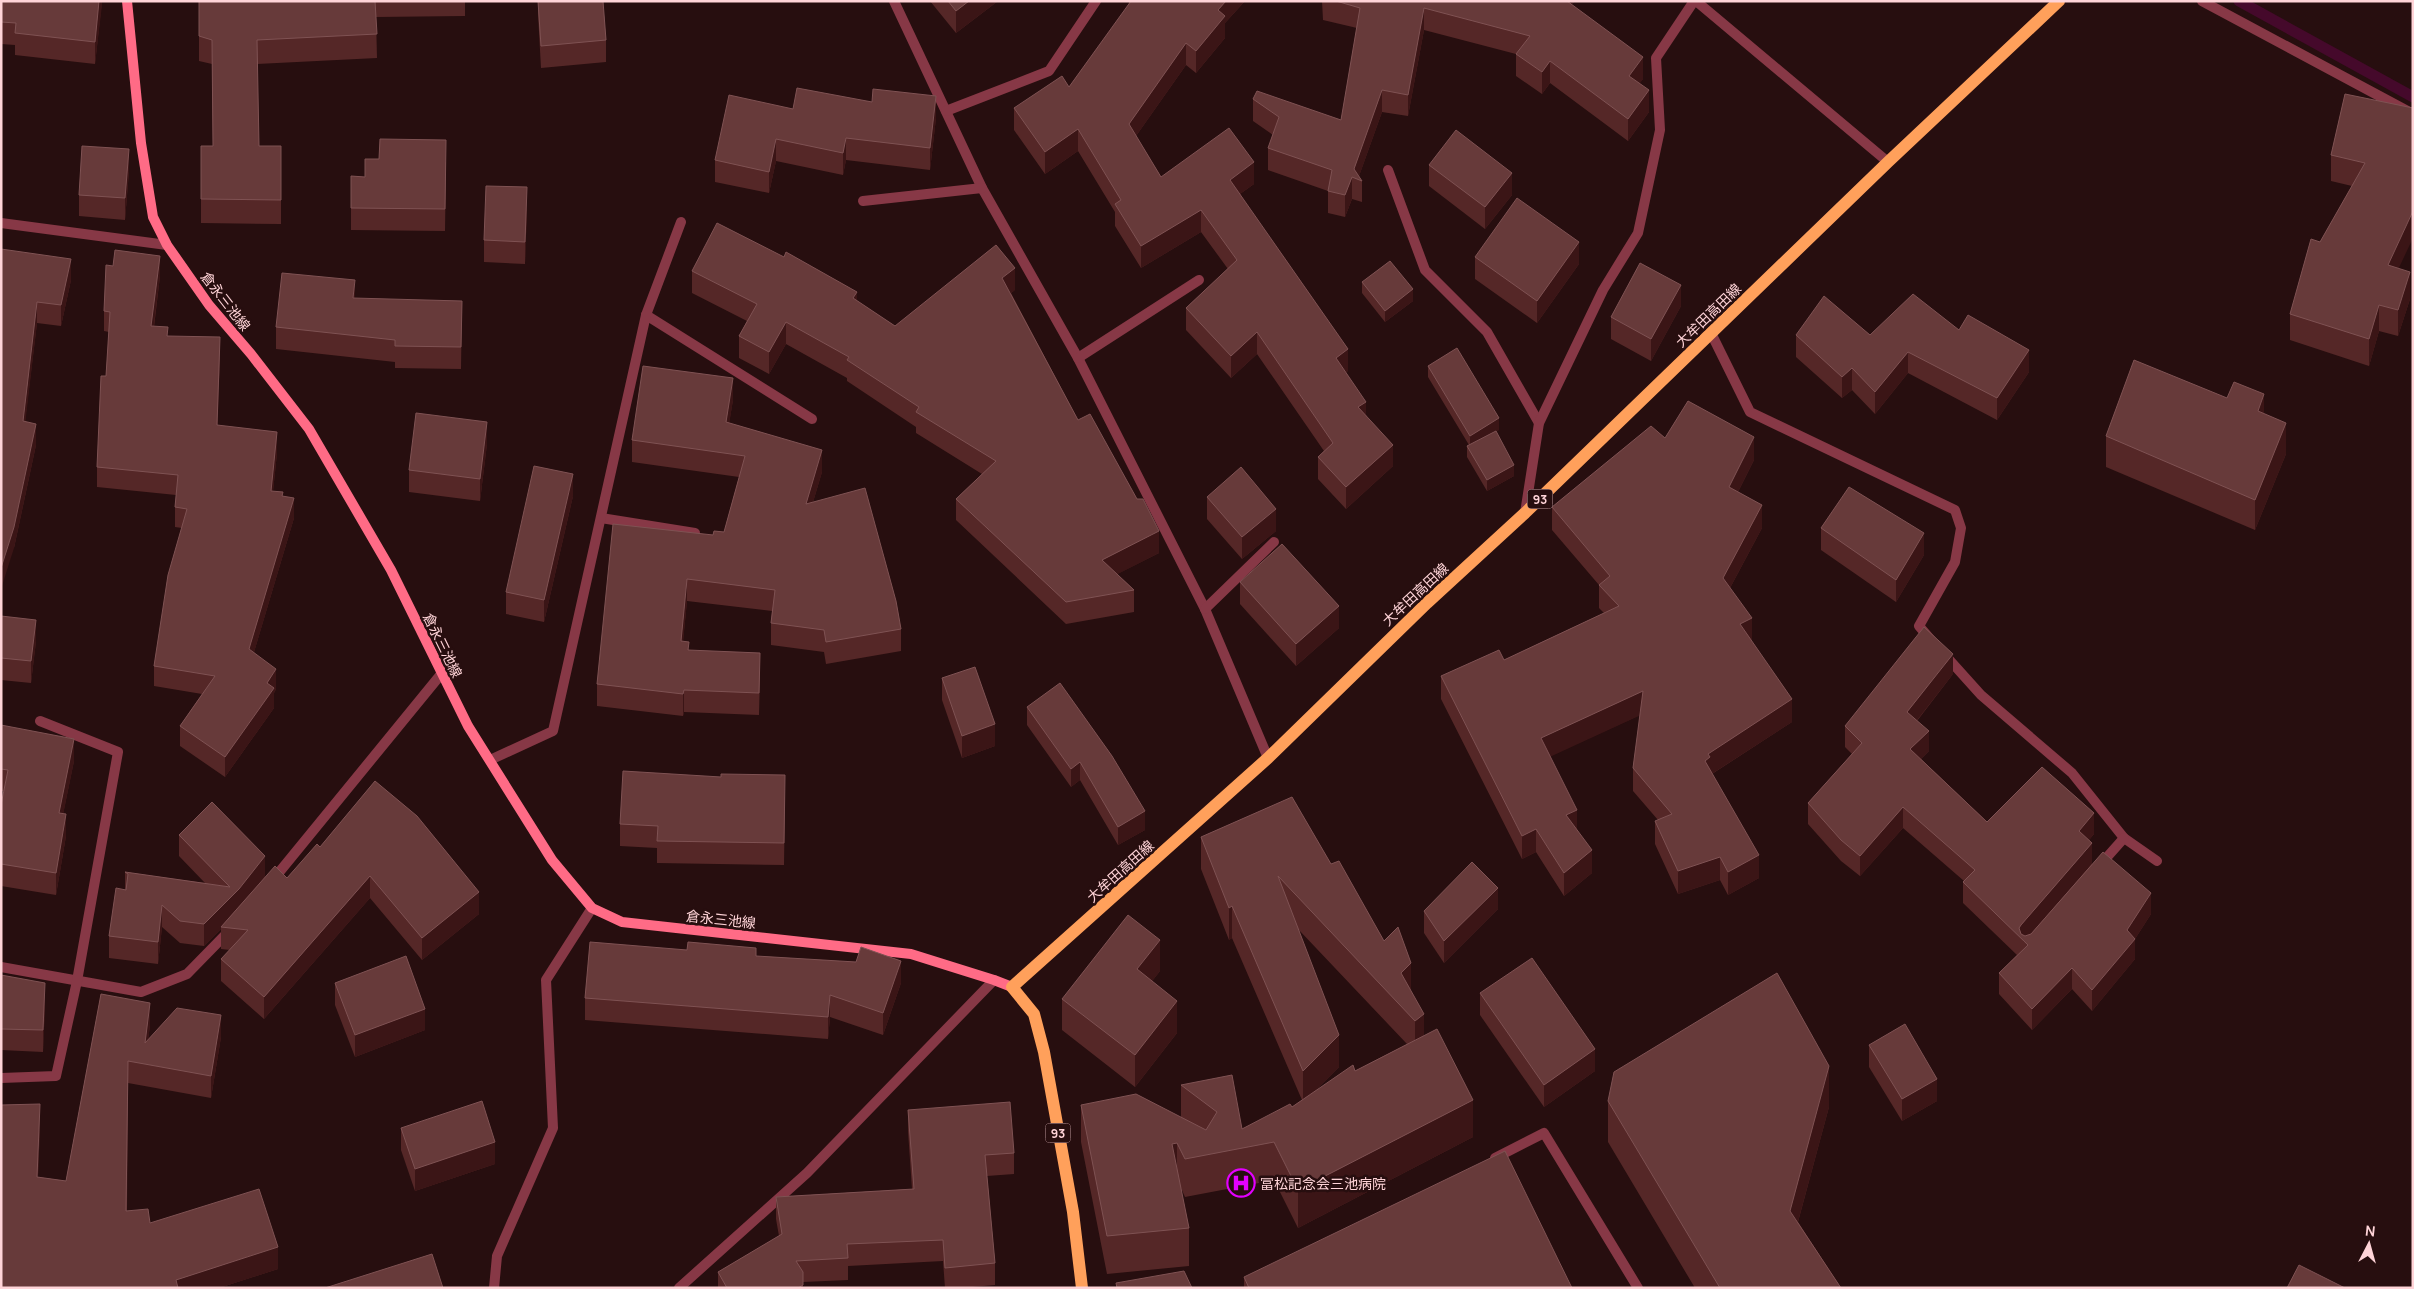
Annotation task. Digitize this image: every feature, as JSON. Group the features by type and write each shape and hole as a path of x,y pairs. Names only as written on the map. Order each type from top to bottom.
{"main road":[{"name":"倉永三池線","path":"127,1 141,143 153,217 167,246 209,305 251,354 309,429 391,570 468,726 552,860 592,908 622,922 911,954 994,980 1012,988"},
{"name":"大牟田高田線","path":"1012,988 1268,758 1427,603 1525,513 1888,162 2059,1"},
{"name":"93","path":"1012,988 1034,1014 1044,1052 1073,1212 1082,1288"}],"street":[{"path":"894,1 982,188 1078,358 1205,609 1268,758"},
{"path":"946,111 1049,72 1096,1"},
{"path":"1525,513 1539,422 1603,290 1638,233 1660,130 1656,58 1695,1 1888,162"},
{"path":"2202,1 2413,114"},
{"path":"1388,170 1424,270 1487,332 1539,422"},
{"path":"863,201 982,188"},
{"path":"490,760 552,731 646,315 681,222"},
{"path":"1,223 167,246"},
{"path":"1078,358 1199,280"},
{"path":"646,315 812,419"},
{"path":"1711,333 1750,412 1955,510 1961,528 1955,562 1919,626 1982,695 2072,773 2124,838 2157,861"},
{"path":"600,518 695,533"},
{"path":"1205,609 1274,542"},
{"path":"263,893 442,673"},
{"path":"1,1078 56,1076 77,981 118,752 40,721"},
{"path":"2091,875 2124,838"},
{"path":"494,1288 497,1256 553,1128 546,980 592,908"},
{"path":"1,967 141,992 187,974 238,922"},
{"path":"679,1288 807,1173 994,980"},
{"path":"1483,1164 1544,1133 1638,1288"}],"building":[{"path":"1,1 99,1 95,42 15,33 16,23 1,22"},
{"path":"199,1 375,1 377,34 257,40 259,146 281,146 281,200 201,199 201,146 213,146 212,40 199,36"},
{"path":"538,1 603,1 606,40 541,46"},
{"path":"948,1 969,1 956,11"},
{"path":"1131,1 1226,1 1218,10 1225,16 1196,51 1186,43 1129,124 1161,177 1229,128 1254,162 1230,180 1348,349 1336,358 1366,402 1358,407 1393,445 1346,487 1318,457 1333,443 1257,332 1231,356 1186,308 1237,260 1201,210 1141,246 1115,204 1121,200 1078,129 1045,152 1014,108 1062,76 1069,87"},
{"path":"1336,1 1567,1 1643,57 1629,76 1649,90 1628,119 1550,61 1542,72 1516,54 1530,36 1424,8 1408,95 1382,90 1354,169 1362,181 1352,177 1345,195 1328,191 1332,170 1268,148 1279,117 1253,99 1257,91 1341,120 1360,8"},
{"path":"797,88 872,102 873,89 936,96 930,148 846,138 843,153 776,139 769,172 715,160 729,95 793,109"},
{"path":"2345,94 2413,108 2413,211 2388,265 2410,272 2398,310 2379,305 2369,339 2290,314 2311,239 2320,242 2365,163 2331,155"},
{"path":"1456,130 1512,173 1485,207 1429,165"},
{"path":"380,139 446,140 445,209 351,208 351,176 365,177 365,159 379,159"},
{"path":"82,146 129,149 125,198 79,195"},
{"path":"486,186 527,187 525,242 484,240"},
{"path":"1517,198 1579,242 1537,301 1475,257"},
{"path":"717,223 784,257 786,252 857,292 853,298 895,326 996,245 1015,268 1002,278 1078,420 1090,414 1137,499 1143,499 1159,531 1102,560 1134,590 1066,602 956,499 996,461 916,412 919,407 847,360 849,357 786,322 769,352 739,336 757,304 692,271"},
{"path":"1,249 71,259 61,305 37,302 23,421 36,424 14,527 1,568"},
{"path":"115,250 160,256 151,326 168,327 167,336 220,337 217,425 277,432 271,491 283,492 282,496 294,498 249,649 276,669 267,683 274,688 225,757 180,726 215,676 154,666 168,575 187,509 175,507 178,475 97,467 101,376 106,376 110,312 104,311 106,265 113,266"},
{"path":"1390,261 1413,289 1385,311 1362,282"},
{"path":"1640,263 1681,285 1651,339 1611,317"},
{"path":"282,273 355,280 353,298 462,301 461,347 395,346 395,340 276,327"},
{"path":"1913,294 1959,330 1968,315 2029,350 1997,398 1908,352 1875,392 1852,368 1842,377 1796,335 1824,296 1870,335"},
{"path":"1457,348 1499,418 1470,436 1428,366"},
{"path":"2134,360 2227,398 2234,382 2264,394 2258,411 2286,423 2255,500 2106,436"},
{"path":"643,366 733,378 726,422 822,450 806,504 865,488 896,601 901,629 826,642 824,630 771,623 775,590 687,579 681,641 689,642 688,650 760,653 759,693 684,690 683,694 597,684 613,524 713,535 714,531 724,532 745,456 632,440"},
{"path":"1688,401 1754,437 1729,487 1762,505 1723,578 1752,618 1740,624 1792,699 1708,754 1710,757 1705,761 1759,855 1728,872 1720,857 1678,871 1655,821 1672,814 1633,768 1643,691 1541,738 1577,810 1566,815 1592,850 1564,873 1536,829 1522,836 1441,676 1499,650 1504,660 1619,606 1599,585 1610,576 1552,507 1651,426 1665,438"},
{"path":"416,413 487,422 480,479 409,470"},
{"path":"1496,431 1514,465 1487,480 1467,446"},
{"path":"534,466 573,474 544,600 506,592"},
{"path":"1241,467 1276,509 1242,537 1207,497"},
{"path":"1849,487 1924,533 1896,580 1821,528"},
{"path":"1282,544 1339,606 1296,644 1240,582"},
{"path":"1,616 36,620 31,661 1,658"},
{"path":"1924,627 1953,654 1907,712 1929,731 1910,749 1987,822 2042,767 2094,813 2079,831 2092,843 2021,925 2019,928 2021,934 2025,936 2031,934 2103,852 2151,893 2127,930 2135,939 2092,990 2072,968 2032,1009 1999,973 2028,945 1963,882 1975,870 1903,807 1860,856 1841,840 1808,803 1862,743 1845,726"},
{"path":"975,667 995,724 962,736 942,678"},
{"path":"1060,683 1112,756 1145,811 1118,827 1080,762 1071,769 1027,707"},
{"path":"1,725 74,739 59,813 66,814 56,873 1,864 1,805 8,770 1,769"},
{"path":"623,771 721,777 721,774 785,775 784,843 657,841 658,826 620,824"},
{"path":"375,781 417,816 479,892 422,938 370,876 264,997 221,959 248,930 221,927 275,866 287,878 317,844 320,847"},
{"path":"1292,797 1331,864 1339,861 1384,941 1398,927 1411,963 1401,973 1424,1014 1415,1021 1278,876 1339,1035 1303,1071 1232,906 1229,908 1201,837"},
{"path":"212,802 265,856 239,889 204,924 180,921 162,905 158,942 109,936 116,888 126,890 128,874 125,872 230,887 179,835"},
{"path":"1472,862 1498,888 1444,941 1424,911"},
{"path":"1128,915 1160,940 1137,969 1177,1001 1135,1055 1062,999"},
{"path":"590,942 687,950 688,942 756,948 756,956 856,962 861,947 901,961 883,1013 830,995 828,1017 585,998"},
{"path":"406,956 425,1009 355,1035 335,983"},
{"path":"1532,958 1595,1049 1544,1085 1480,993"},
{"path":"1777,973 1829,1066 1790,1211 1841,1288 1720,1288 1608,1101 1614,1072"},
{"path":"1,975 45,983 43,1030 1,1029"},
{"path":"101,994 150,1003 145,1043 177,1008 221,1015 211,1076 128,1061 126,1211 148,1209 150,1223 259,1189 278,1247 176,1280 178,1288 1,1288 1,1105 40,1104 37,1177 66,1181"},
{"path":"1905,1024 1937,1079 1902,1099 1869,1045"},
{"path":"1437,1029 1473,1100 1298,1190 1274,1142 1185,1159 1177,1143 1172,1144 1189,1228 1107,1236 1081,1105 1136,1094 1206,1130 1217,1112 1181,1085 1232,1075 1242,1129 1290,1104 1292,1107 1353,1065 1355,1071"},
{"path":"482,1101 495,1142 415,1169 401,1128"},
{"path":"1010,1102 1014,1153 985,1155 995,1263 945,1268 943,1240 847,1244 848,1258 796,1261 803,1272 803,1285 798,1288 727,1288 718,1272 782,1234 776,1197 914,1189 908,1110"},
{"path":"1505,1151 1572,1288 1249,1288 1244,1277"},
{"path":"432,1254 443,1288 325,1288"},
{"path":"2299,1265 2345,1288 2287,1288"},
{"path":"1184,1271 1192,1288 1117,1288 1116,1283"}],"waterway":[{"path":"2239,1 2413,97"}],"place":[{"name":"冨松記念会三池病院","path":"1241,1183"}]}
